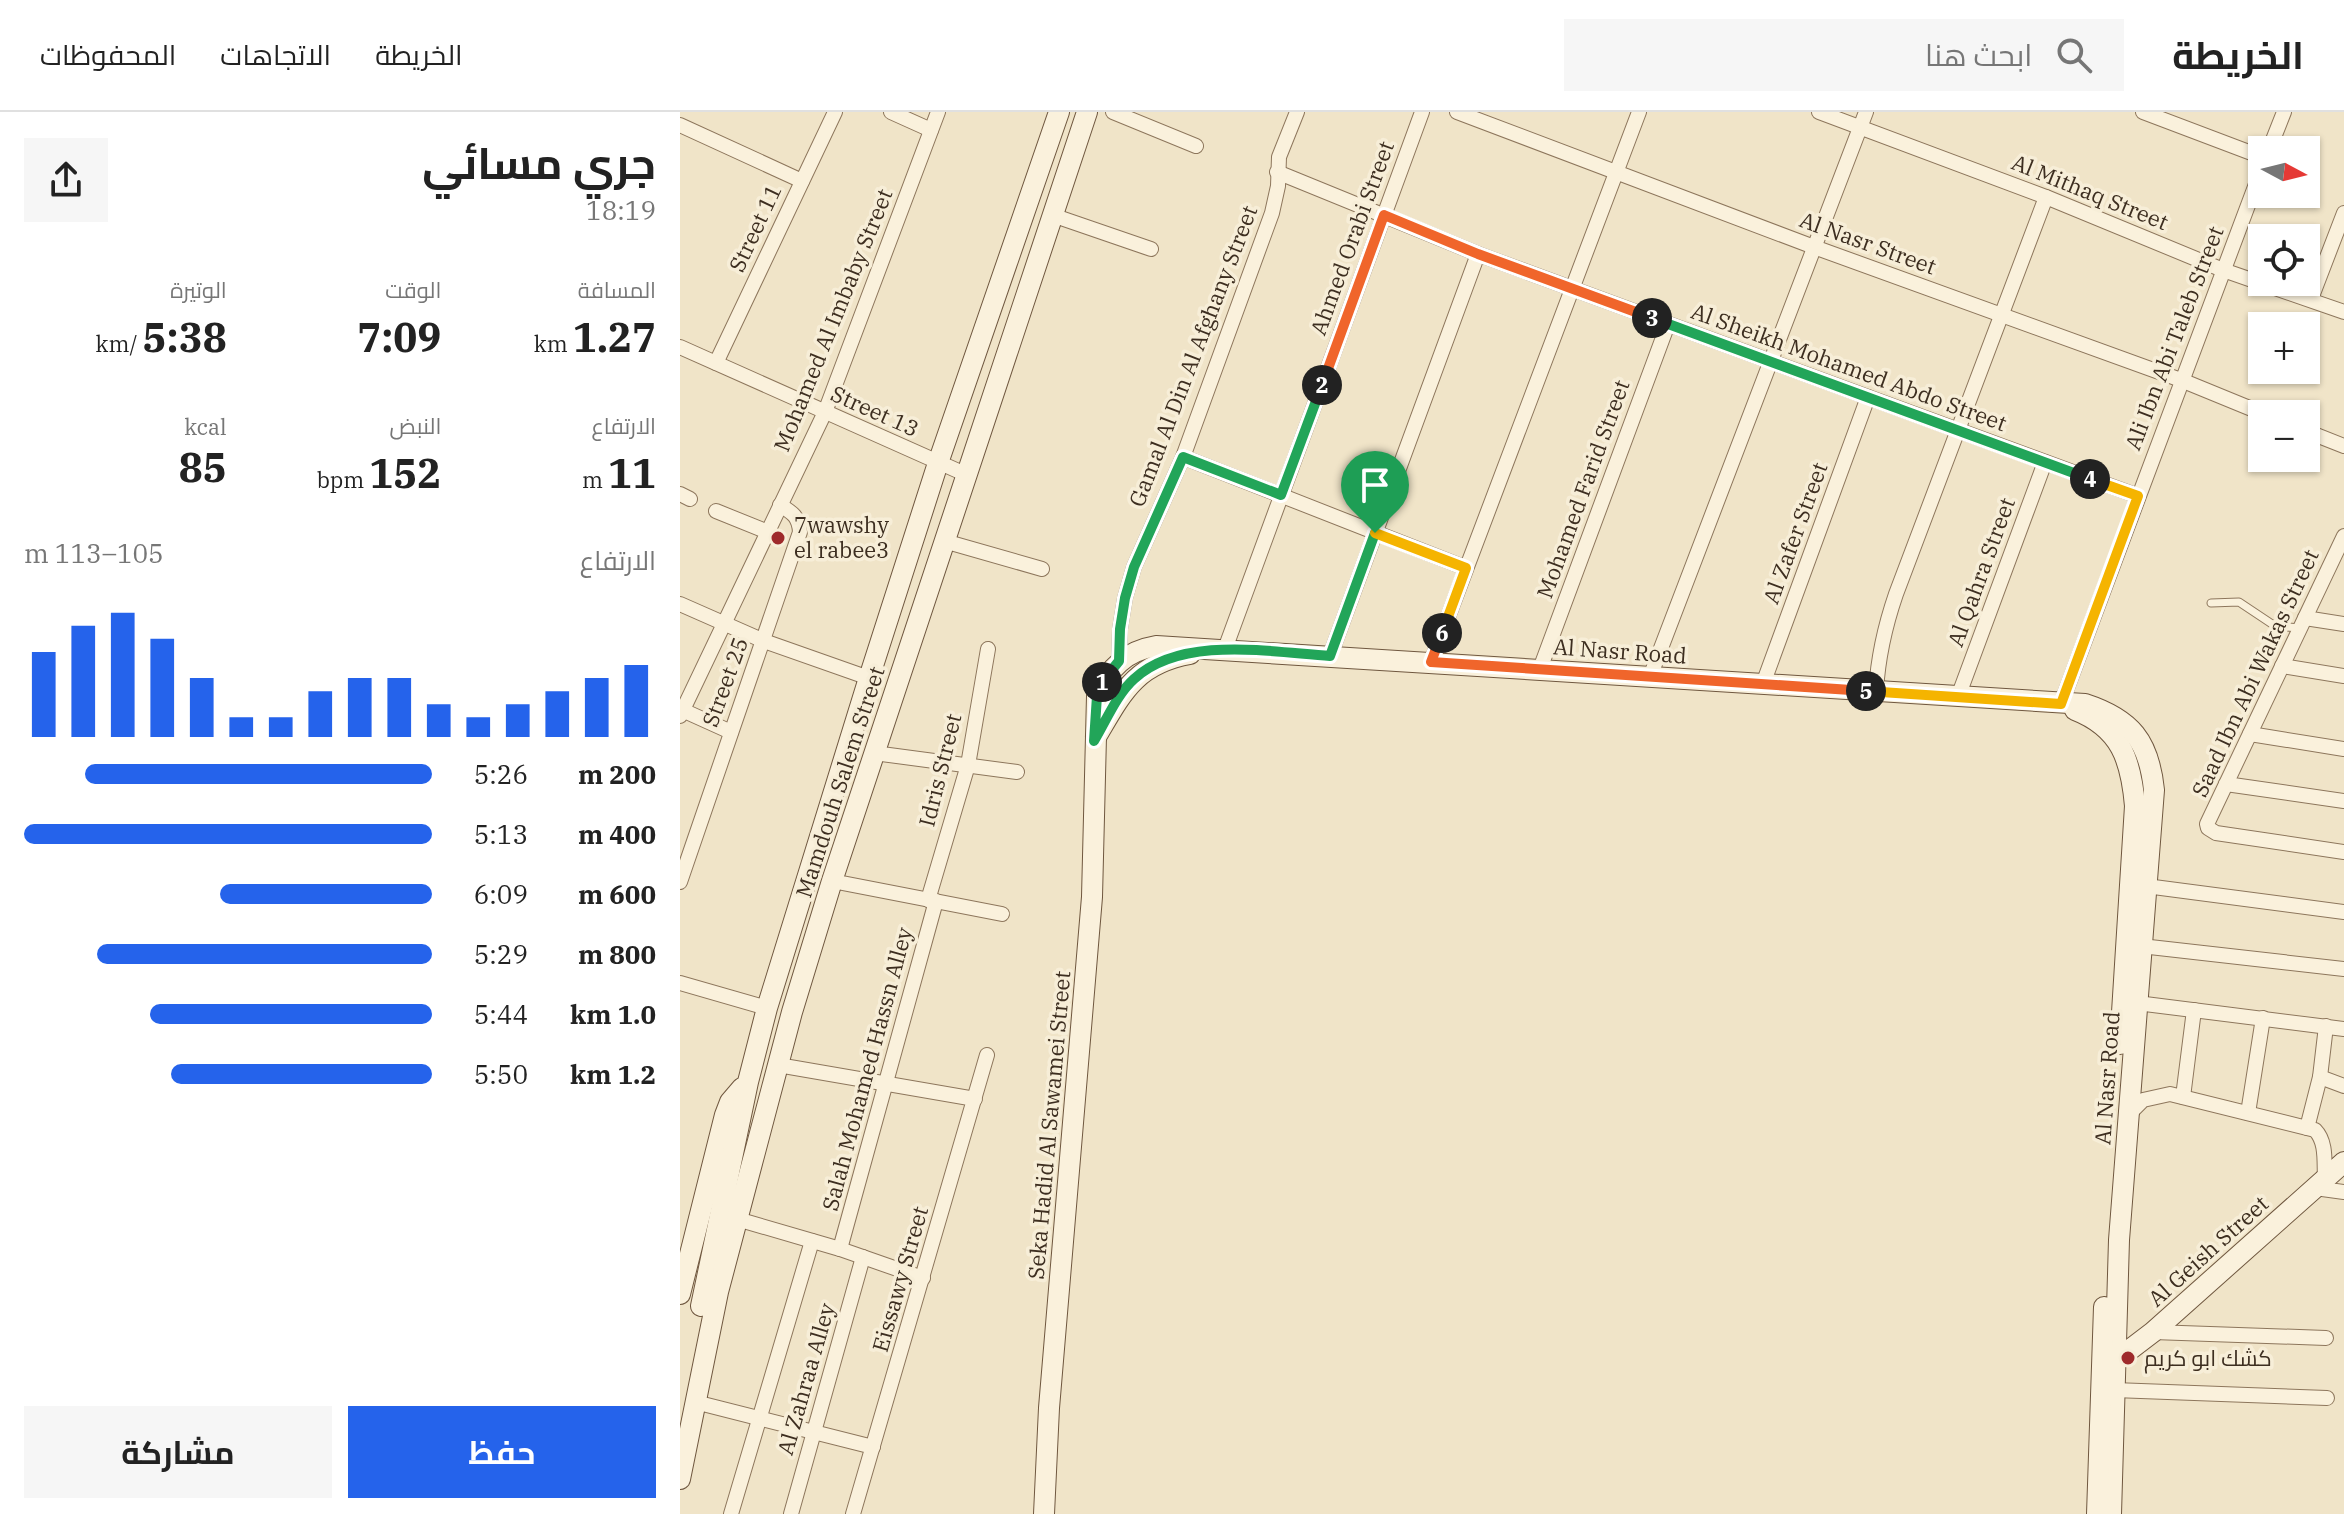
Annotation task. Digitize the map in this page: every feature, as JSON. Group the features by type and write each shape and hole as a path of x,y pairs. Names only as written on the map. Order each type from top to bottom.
{"street":[{"name":"Street 11","path":"716,363 835,112"},
{"path":"891,112 931,130"},
{"name":"Mohamed Al Imbaby Street","path":"681,712 825,412 938,112"},
{"name":"Mamdouh Salem Street","path":"681,1281 725,1115 730,1102 748,1082 767,1008 869,678 938,463 1059,112"},
{"name":"Mamdouh Salem Street","path":"680,1479 687,1407 778,1065 832,881 1087,112"},
{"path":"1113,112 1196,146"},
{"name":"Gamal Al Din Al Afghany Street","path":"1119,661 1120,629 1134,567 1183,457 1272,213 1283,142 1297,112"},
{"name":"Ahmed Orabi Street","path":"1225,649 1422,112"},
{"path":"1431,662 1639,112"},
{"name":"Al Mithaq Street","path":"1819,112 2046,197 2223,270 2344,312"},
{"path":"1650,677 1866,112"},
{"path":"2143,112 2178,118 2248,150"},
{"path":"2275,136 2284,112"},
{"name":"Al Nasr Street","path":"1464,113 1616,173 2181,380 2248,407"},
{"path":"680,125 802,181"},
{"name":"Al Sheikh Mohamed Abdo Street","path":"1277,172 1478,254 2138,496"},
{"path":"1876,691 1885,626 2046,197"},
{"name":"Ali Ibn Abi Taleb Street","path":"2061,704 2248,205"},
{"path":"2311,299 2344,213"},
{"path":"1052,215 1151,249"},
{"path":"1016,234 1042,244"},
{"path":"1330,656 1478,254"},
{"name":"Mohamed Farid Street","path":"1540,669 1668,324"},
{"name":"Street 13","path":"680,347 965,474"},
{"name":"Al Zafer Street","path":"1763,684 1868,397"},
{"path":"2320,437 2344,446"},
{"path":"1183,457 1466,568"},
{"name":"Al Qahra Street","path":"1958,697 2045,462"},
{"name":"Street 25","path":"680,882 800,532 800,522 795,513 780,505"},
{"path":"716,511 768,532"},
{"name":"Saad Ibn Abi Wakas Street","path":"2344,536 2209,820 2208,828 2216,833 2344,852"},
{"path":"944,541 1042,569"},
{"path":"2326,574 2344,577"},
{"path":"680,604 764,641 869,678"},
{"path":"2303,623 2344,624"},
{"path":"1119,661 1143,648 1156,646 1225,649"},
{"name":"Idris Street","path":"932,900 968,765 988,649"},
{"path":"1094,741 1131,681 1150,666 1172,657 1225,649"},
{"name":"Al Nasr Road","path":"1225,649 2085,704 2107,711 2127,725 2142,743 2151,766 2154,790 2097,1514"},
{"name":"Seka Hadid Al Sawamei Street","path":"1044,1514 1052,1377 1092,897 1097,696 1102,683 1119,661"},
{"path":"2282,666 2344,676"},
{"name":"Al Nasr Road","path":"2061,704 2092,717 2117,740 2132,771 2135,806 2109,1365 2114,1390 2111,1514"},
{"path":"681,712 731,732"},
{"path":"2250,734 2344,749"},
{"path":"874,753 1017,772"},
{"path":"2226,784 2344,801"},
{"path":"832,881 1002,914"},
{"path":"2146,886 2344,912"},
{"name":"Salah Mohamed Hassn Alley","path":"840,1249 932,900"},
{"path":"2141,946 2344,969"},
{"path":"680,983 767,1008"},
{"path":"2137,1003 2344,1029"},
{"path":"2183,1097 2194,1010"},
{"path":"2248,1113 2263,1018"},
{"path":"2307,1128 2320,1077 2326,1026"},
{"name":"Eissawy Street","path":"853,1514 987,1055"},
{"path":"778,1065 975,1099"},
{"path":"2320,1077 2344,1086"},
{"path":"748,1082 687,1407 760,1419 873,1447"},
{"path":"2129,1114 2143,1100 2170,1094 2307,1128 2321,1136 2320,1183 2344,1192"},
{"name":"Al Geish Street","path":"2109,1365 2153,1332 2344,1162"},
{"path":"737,1219 840,1249 923,1278"},
{"path":"731,1514 812,1241"},
{"name":"Al Zahraa Alley","path":"791,1514 863,1257"},
{"path":"2153,1332 2326,1338"},
{"path":"2114,1390 2327,1398"}],"lane":[{"path":"2211,603 2239,602 2275,626 2303,623"}],"place":[{"name":"7wawshy el rabee3","path":"778,538"},
{"name":"كشك ابو كريم","path":"2128,1358"}],"route":[{"path":"1384,215 1478,254 2138,496 2061,704 1431,662 1466,568 1375,533 1330,656 1225,649 1172,657 1150,666 1131,681 1094,741 1097,696 1102,683 1119,661 1120,629 1134,567 1183,457 1281,495 1384,215"}]}
